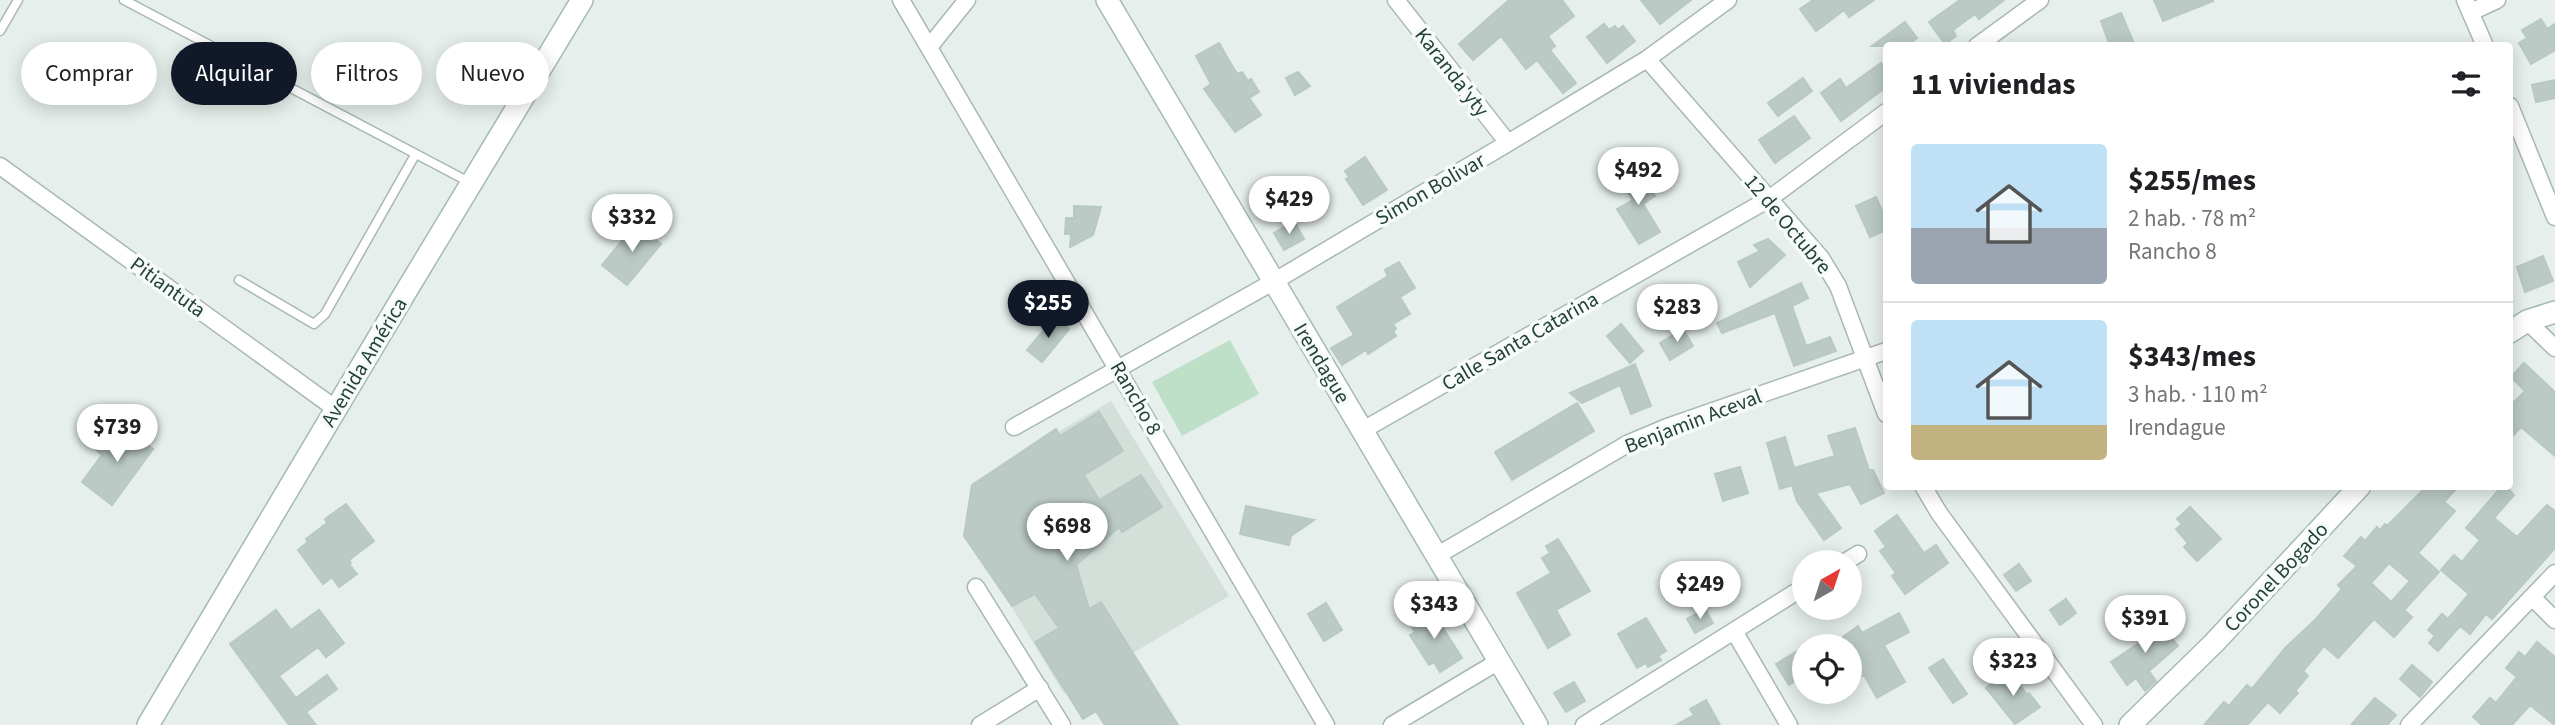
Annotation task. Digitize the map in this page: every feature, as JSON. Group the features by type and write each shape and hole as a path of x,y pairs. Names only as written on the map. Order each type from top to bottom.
{"street":[{"name":"Avenida América","path":"148,725 582,0"},
{"name":"Rancho 8","path":"901,0 1326,725"},
{"path":"930,46 967,0"},
{"name":"Irendague","path":"1107,0 1537,725"},
{"name":"Karanda'yty","path":"1396,0 1508,143"},
{"name":"Simon Bolivar","path":"1014,427 1273,282 1508,143 1647,59 1728,0"},
{"path":"1982,42 2040,0"},
{"path":"2483,42 2468,6 2497,0"},
{"name":"12 de Octubre","path":"1647,59 1821,258 1838,286 1883,406"},
{"path":"2513,113 2555,216"},
{"name":"Calle Santa Catarina","path":"1363,430 1769,200 1883,114"},
{"name":"Pitiantuta","path":"0,166 336,409"},
{"path":"2518,327 2555,313"},
{"path":"2518,327 2555,348"},
{"name":"Benjamin Aceval","path":"1438,555 1629,443 1667,427 1883,352"},
{"path":"1925,490 1939,513 2094,725"},
{"name":"Coronel Bogado","path":"2130,725 2214,643 2356,490"},
{"path":"2409,725 2555,573"},
{"path":"976,587 1062,725"},
{"path":"1584,725 1792,595"},
{"path":"2532,597 2555,620"},
{"path":"1734,631 1789,725"},
{"path":"1392,725 1499,662"},
{"path":"980,725 1040,688"}],"lane":[{"path":"0,31 18,0"},
{"path":"124,0 472,183"},
{"path":"239,280 314,324 325,314 415,155"}],"shaded area":[{"path":"1111,401 1229,596 1064,694 965,529 990,472"}],"green space":[{"path":"1230,340 1259,394 1182,436 1152,382"}],"building":[{"path":"1509,0 1562,0 1574,16 1548,36 1555,46 1550,50 1576,83 1563,93 1537,60 1526,69 1501,36 1473,60 1459,44"},
{"path":"1641,0 1691,0 1660,24"},
{"path":"1813,0 1874,0 1849,17 1844,10 1816,31 1800,9"},
{"path":"1960,0 2004,0 1979,19 1975,14 1953,30 1956,36 1948,42 1944,42 1929,22"},
{"path":"2154,0 2213,0 2213,1 2163,21"},
{"path":"2121,13 2133,42 2109,42 2101,21"},
{"path":"2541,19 2547,29 2555,24 2555,50 2531,64 2519,43 2527,38 2522,30"},
{"path":"1905,22 1917,38 1912,42 1883,42 1883,46 1872,46"},
{"path":"1604,24 1609,30 1615,26 1618,30 1623,26 1635,41 1607,63 1587,37"},
{"path":"1219,43 1238,74 1242,72 1248,81 1251,79 1259,92 1249,98 1261,115 1235,132 1204,89 1211,84 1196,56"},
{"path":"1881,63 1883,66 1883,89 1841,121 1821,93 1840,79 1846,88"},
{"path":"1298,72 1310,86 1295,95 1286,78"},
{"path":"1803,78 1812,91 1778,116 1768,103"},
{"path":"2555,80 2555,98 2536,102 2532,85"},
{"path":"1794,116 1810,138 1775,163 1759,140"},
{"path":"1365,157 1387,190 1363,205 1346,179 1349,177 1345,171"},
{"path":"1637,167 1655,196 1643,204 1660,232 1639,244 1617,209 1633,200 1619,178"},
{"path":"1876,197 1883,213 1883,231 1870,237 1856,206"},
{"path":"1074,206 1101,207 1093,235 1070,247 1071,234 1065,234 1066,218 1074,218"},
{"path":"1294,221 1304,239 1284,250 1274,233"},
{"path":"636,224 661,244 627,285 602,265"},
{"path":"1768,239 1785,255 1750,287 1738,262 1760,251 1754,245"},
{"path":"2543,256 2553,281 2525,292 2517,267"},
{"path":"1399,262 1415,288 1400,297 1410,314 1393,324 1396,336 1368,354 1366,350 1342,365 1331,348 1354,335 1337,307 1388,276 1385,270"},
{"path":"1801,283 1808,298 1792,306 1806,346 1830,337 1836,351 1794,366 1775,313 1722,333 1717,323"},
{"path":"1055,317 1069,329 1042,362 1027,350"},
{"path":"1621,324 1643,351 1630,363 1607,336"},
{"path":"1683,329 1693,346 1670,360 1660,343"},
{"path":"2524,363 2555,392 2555,456 2521,427 2513,436 2513,403 2525,391 2513,379 2513,375"},
{"path":"1635,364 1651,406 1631,414 1620,385 1582,403 1570,393"},
{"path":"1577,403 1594,431 1512,480 1495,452"},
{"path":"1099,412 1123,451 1084,475 1099,500 1141,475 1162,507 1122,532 1119,527 1076,565 1089,609 1101,602 1178,725 1105,725 1096,711 1083,719 1035,642 1059,628 1035,594 1012,606 964,536 972,485 1056,429 1060,436"},
{"path":"123,427 153,449 112,505 82,482 102,455 95,449 108,432 115,438"},
{"path":"1855,428 1869,470 1873,470 1884,493 1861,504 1850,484 1816,493 1841,528 1824,540 1797,501 1792,485 1780,489 1767,443 1785,437 1794,468 1835,456 1828,436"},
{"path":"1740,467 1748,493 1723,501 1715,474"},
{"path":"2423,490 2455,490 2444,502 2455,511 2418,553 2439,572 2404,610 2412,617 2394,637 2374,619 2338,658 2324,646 2303,671 2308,676 2295,691 2298,693 2280,713 2268,702 2247,725 2204,725 2224,702 2229,706 2247,685 2252,689 2286,647 2315,620 2342,589 2338,585 2357,566 2344,556 2361,537 2365,541 2377,527 2380,530 2385,524 2387,526","holes":["2389,563 2410,581 2391,602 2371,583"]},
{"path":"2499,490 2510,490 2514,495 2494,518 2517,537 2547,505 2555,511 2555,548 2492,619 2486,614 2470,634 2460,626 2438,651 2429,643 2435,636 2428,630 2442,614 2448,619 2469,594 2441,570 2454,555 2462,562 2480,540 2466,528"},
{"path":"346,504 374,541 349,560 357,574 339,587 332,577 323,584 298,550 308,542 306,539 327,523 325,519"},
{"path":"1246,506 1314,520 1291,536 1289,545 1240,534"},
{"path":"2190,507 2221,539 2197,561 2184,547 2188,543 2176,529 2182,524 2177,519"},
{"path":"1897,515 1924,553 1936,545 1948,563 1905,594 1892,576 1896,573 1880,551 1886,547 1875,531"},
{"path":"1558,539 1590,591 1556,610 1570,635 1548,648 1517,593 1551,573 1542,558 1550,553 1546,546"},
{"path":"2019,564 2031,581 2016,591 2004,575"},
{"path":"2066,599 2076,613 2060,625 2050,610"},
{"path":"1326,603 1342,630 1324,641 1308,614"},
{"path":"1431,609 1462,658 1440,672 1434,662 1429,665 1410,635 1415,632 1409,622"},
{"path":"1705,609 1713,623 1695,633 1687,619"},
{"path":"276,610 291,630 319,610 344,643 326,657 318,647 279,676 296,698 327,675 337,689 306,712 316,725 289,725 230,644"},
{"path":"1899,613 1909,632 1884,645 1905,682 1877,698 1864,675 1862,676 1862,634 1847,634 1858,626 1862,633"},
{"path":"1646,618 1666,651 1658,656 1661,660 1648,667 1646,663 1637,668 1618,634"},
{"path":"2155,619 2178,646 2149,671 2156,681 2145,691 2136,678 2127,685 2111,662 2142,641 2137,634"},
{"path":"2537,642 2555,657 2555,725 2530,705 2512,725 2482,725 2473,717 2490,698 2496,703 2517,677 2506,668 2519,652 2525,657"},
{"path":"1792,654 1792,683 1789,685 1776,664"},
{"path":"1943,659 1967,694 1953,703 1929,668"},
{"path":"2412,665 2432,682 2420,697 2400,679"},
{"path":"2010,671 2027,695 2029,693 2040,707 2015,724 1986,688"},
{"path":"1574,682 1585,701 1566,712 1554,693"},
{"path":"2375,698 2396,715 2387,725 2351,725"},
{"path":"1706,700 1720,725 1676,725 1694,715 1690,709"}]}
